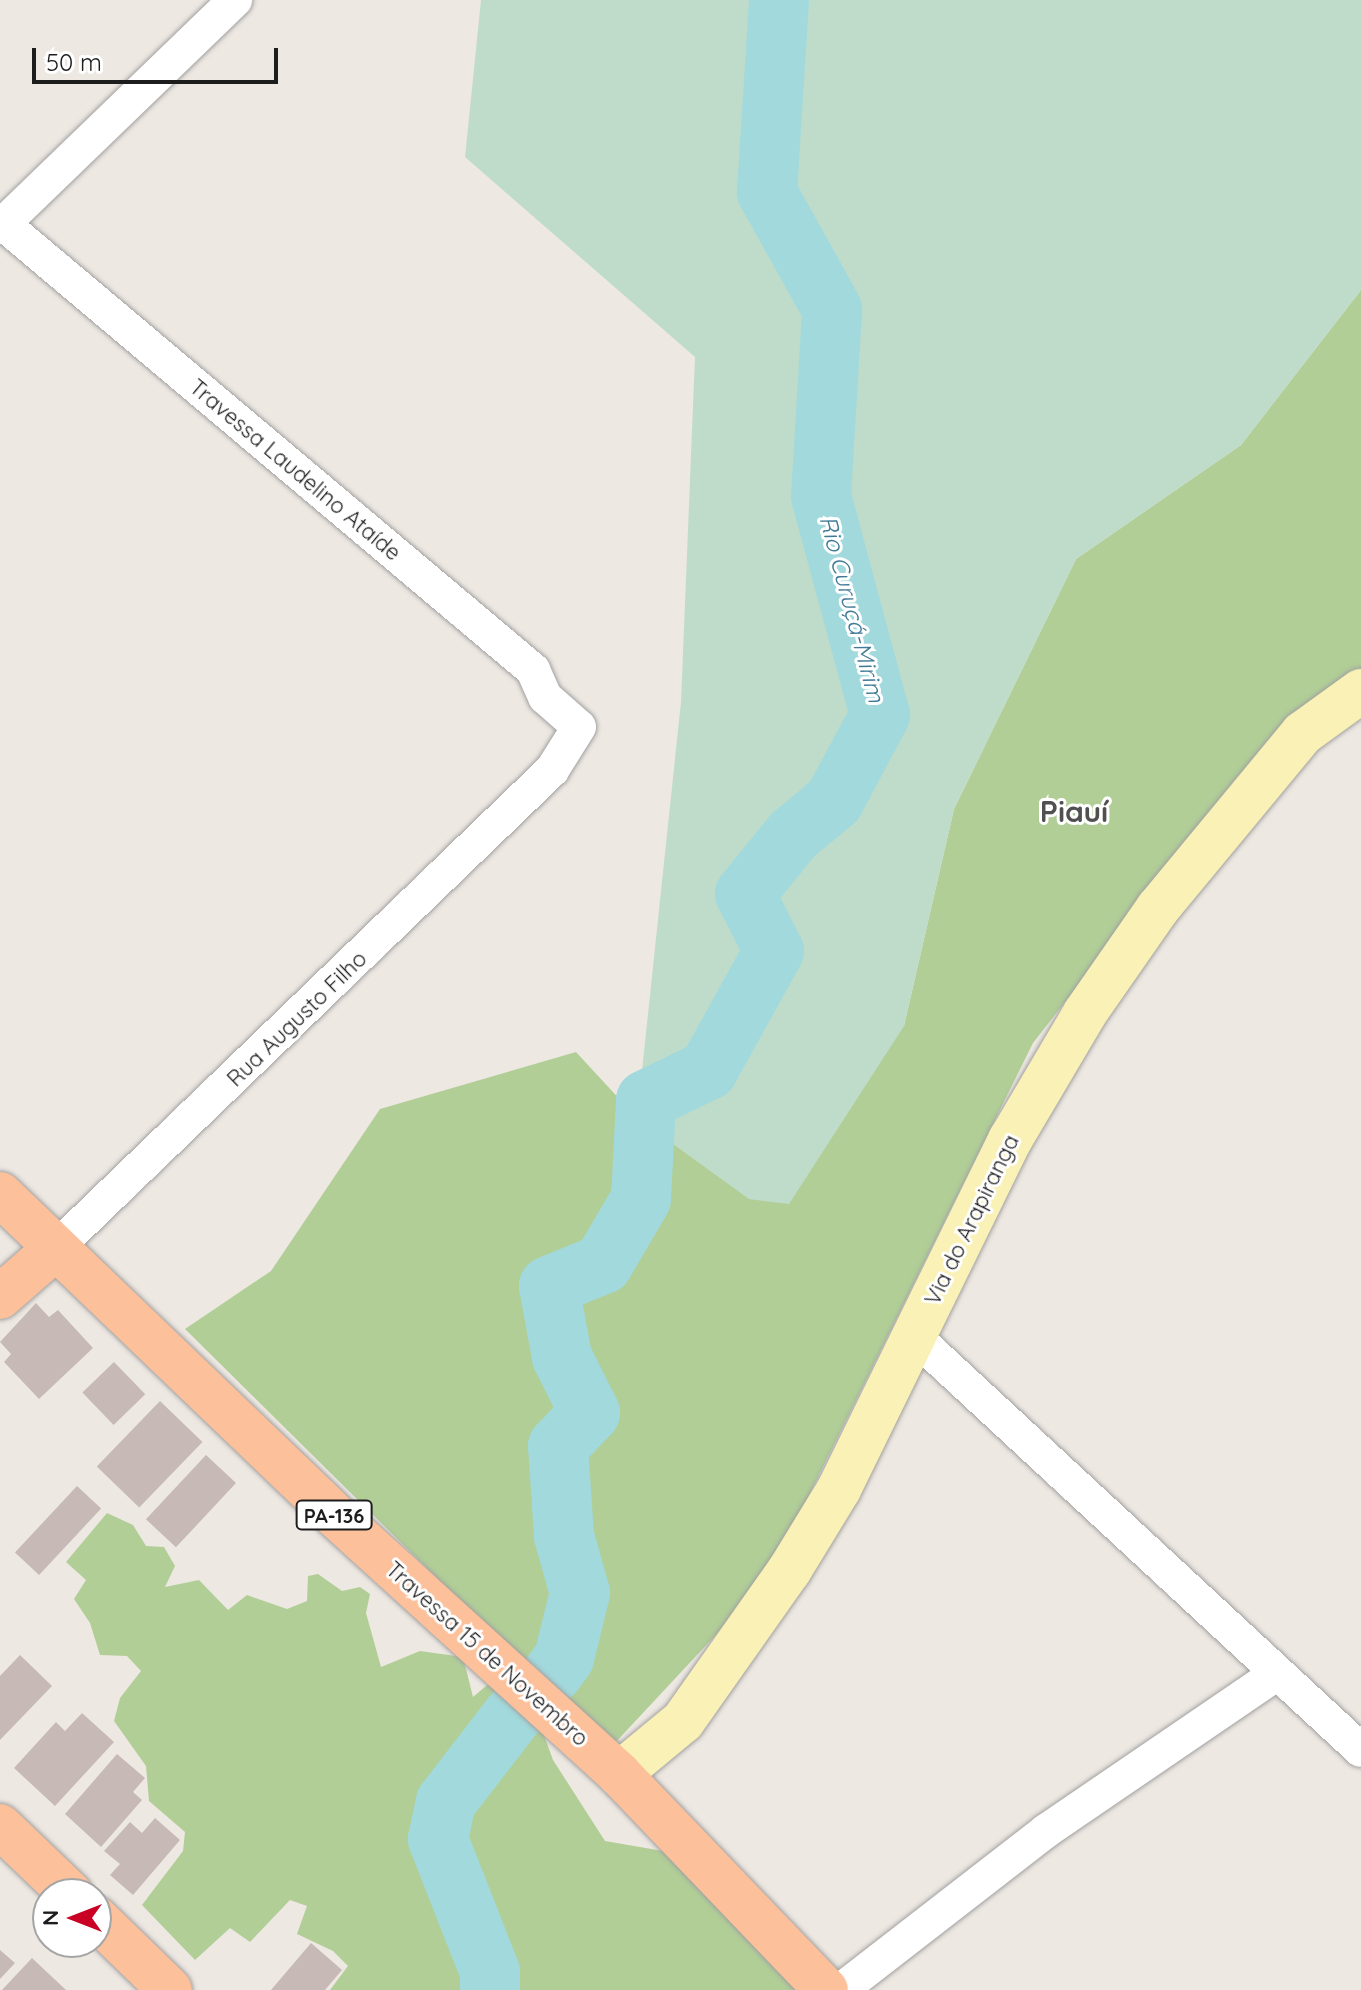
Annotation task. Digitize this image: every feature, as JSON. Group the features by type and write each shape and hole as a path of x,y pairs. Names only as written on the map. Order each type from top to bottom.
{"main road":[{"name":"Travessa 15 de Novembro","path":"0,1194 328,1509 619,1774 826,1990"},
{"name":"Rua Augusto Filho","path":"0,1297 56,1248"},
{"path":"0,1826 54,1878"},
{"path":"112,1934 170,1990"}],"street":[{"path":"1,224 235,0"},
{"name":"Travessa Laudelino Ataíde","path":"1,224 533,670 545,697 579,727"},
{"name":"Via do Arapiranga","path":"619,1774 683,1721 789,1571 839,1489 1010,1140 1085,1013 1158,908 1303,733 1361,691"},
{"name":"Rua Augusto Filho","path":"56,1248 552,770 579,727"},
{"path":"914,1336 1275,1675 1361,1750"},
{"path":"841,1990 1046,1831 1275,1675"}],"green space":[{"path":"481,0 1361,0 1361,290 1241,445 1076,559 954,809 904,1026 789,1204 749,1199 637,1118 681,702 695,357 465,157"},
{"path":"1361,290 1361,686 1232,788 1033,1043 767,1580 614,1744 454,1595 185,1329 271,1271 380,1109 576,1052 637,1118 904,1026 954,809 1076,559 1241,445"},
{"path":"107,1513 133,1525 146,1546 164,1547 175,1566 165,1587 199,1580 228,1610 247,1595 287,1609 307,1601 308,1576 318,1574 342,1591 360,1587 370,1594 366,1613 381,1667 420,1651 463,1657 473,1697 492,1681 541,1727 553,1760 605,1841 663,1851 798,1990 330,1990 348,1966 333,1951 297,1934 307,1906 290,1900 250,1942 230,1928 195,1960 142,1905 183,1851 185,1832 149,1801 146,1766 114,1721 120,1698 141,1671 127,1656 100,1655 90,1623 74,1599 86,1580 66,1562"}],"building":[{"path":"36,1303 49,1317 58,1310 93,1348 39,1399 4,1362 11,1354 0,1342"},
{"path":"114,1362 145,1394 114,1425 82,1393"},
{"path":"160,1401 202,1442 139,1507 97,1466"},
{"path":"206,1455 236,1483 176,1547 146,1519"},
{"path":"77,1486 101,1509 39,1575 15,1553"},
{"path":"20,1655 52,1686 0,1740 0,1676"},
{"path":"82,1713 114,1742 55,1806 14,1768 56,1722 65,1731"},
{"path":"117,1754 145,1778 133,1792 142,1800 101,1847 65,1814"},
{"path":"155,1818 180,1840 133,1895 110,1875 120,1864 104,1851 130,1822 142,1833"},
{"path":"311,1943 342,1970 325,1990 271,1990"},
{"path":"0,1950 15,1963 0,1979"},
{"path":"32,1958 66,1990 2,1990"}],"waterway":[{"name":"Rio Curuçá-Mirim","path":"553,1673 564,1658 580,1593 564,1536 558,1446 590,1413 562,1357 549,1286 603,1264 641,1199 646,1100 708,1070 774,951 745,894 793,835 834,801 880,715 821,496 832,309 767,192 779,0"},
{"name":"Rio Curuçá-Mirim","path":"490,1990 490,1972 438,1839 446,1802 513,1715"}],"district":[{"name":"Piauí","path":"1074,811"}]}
